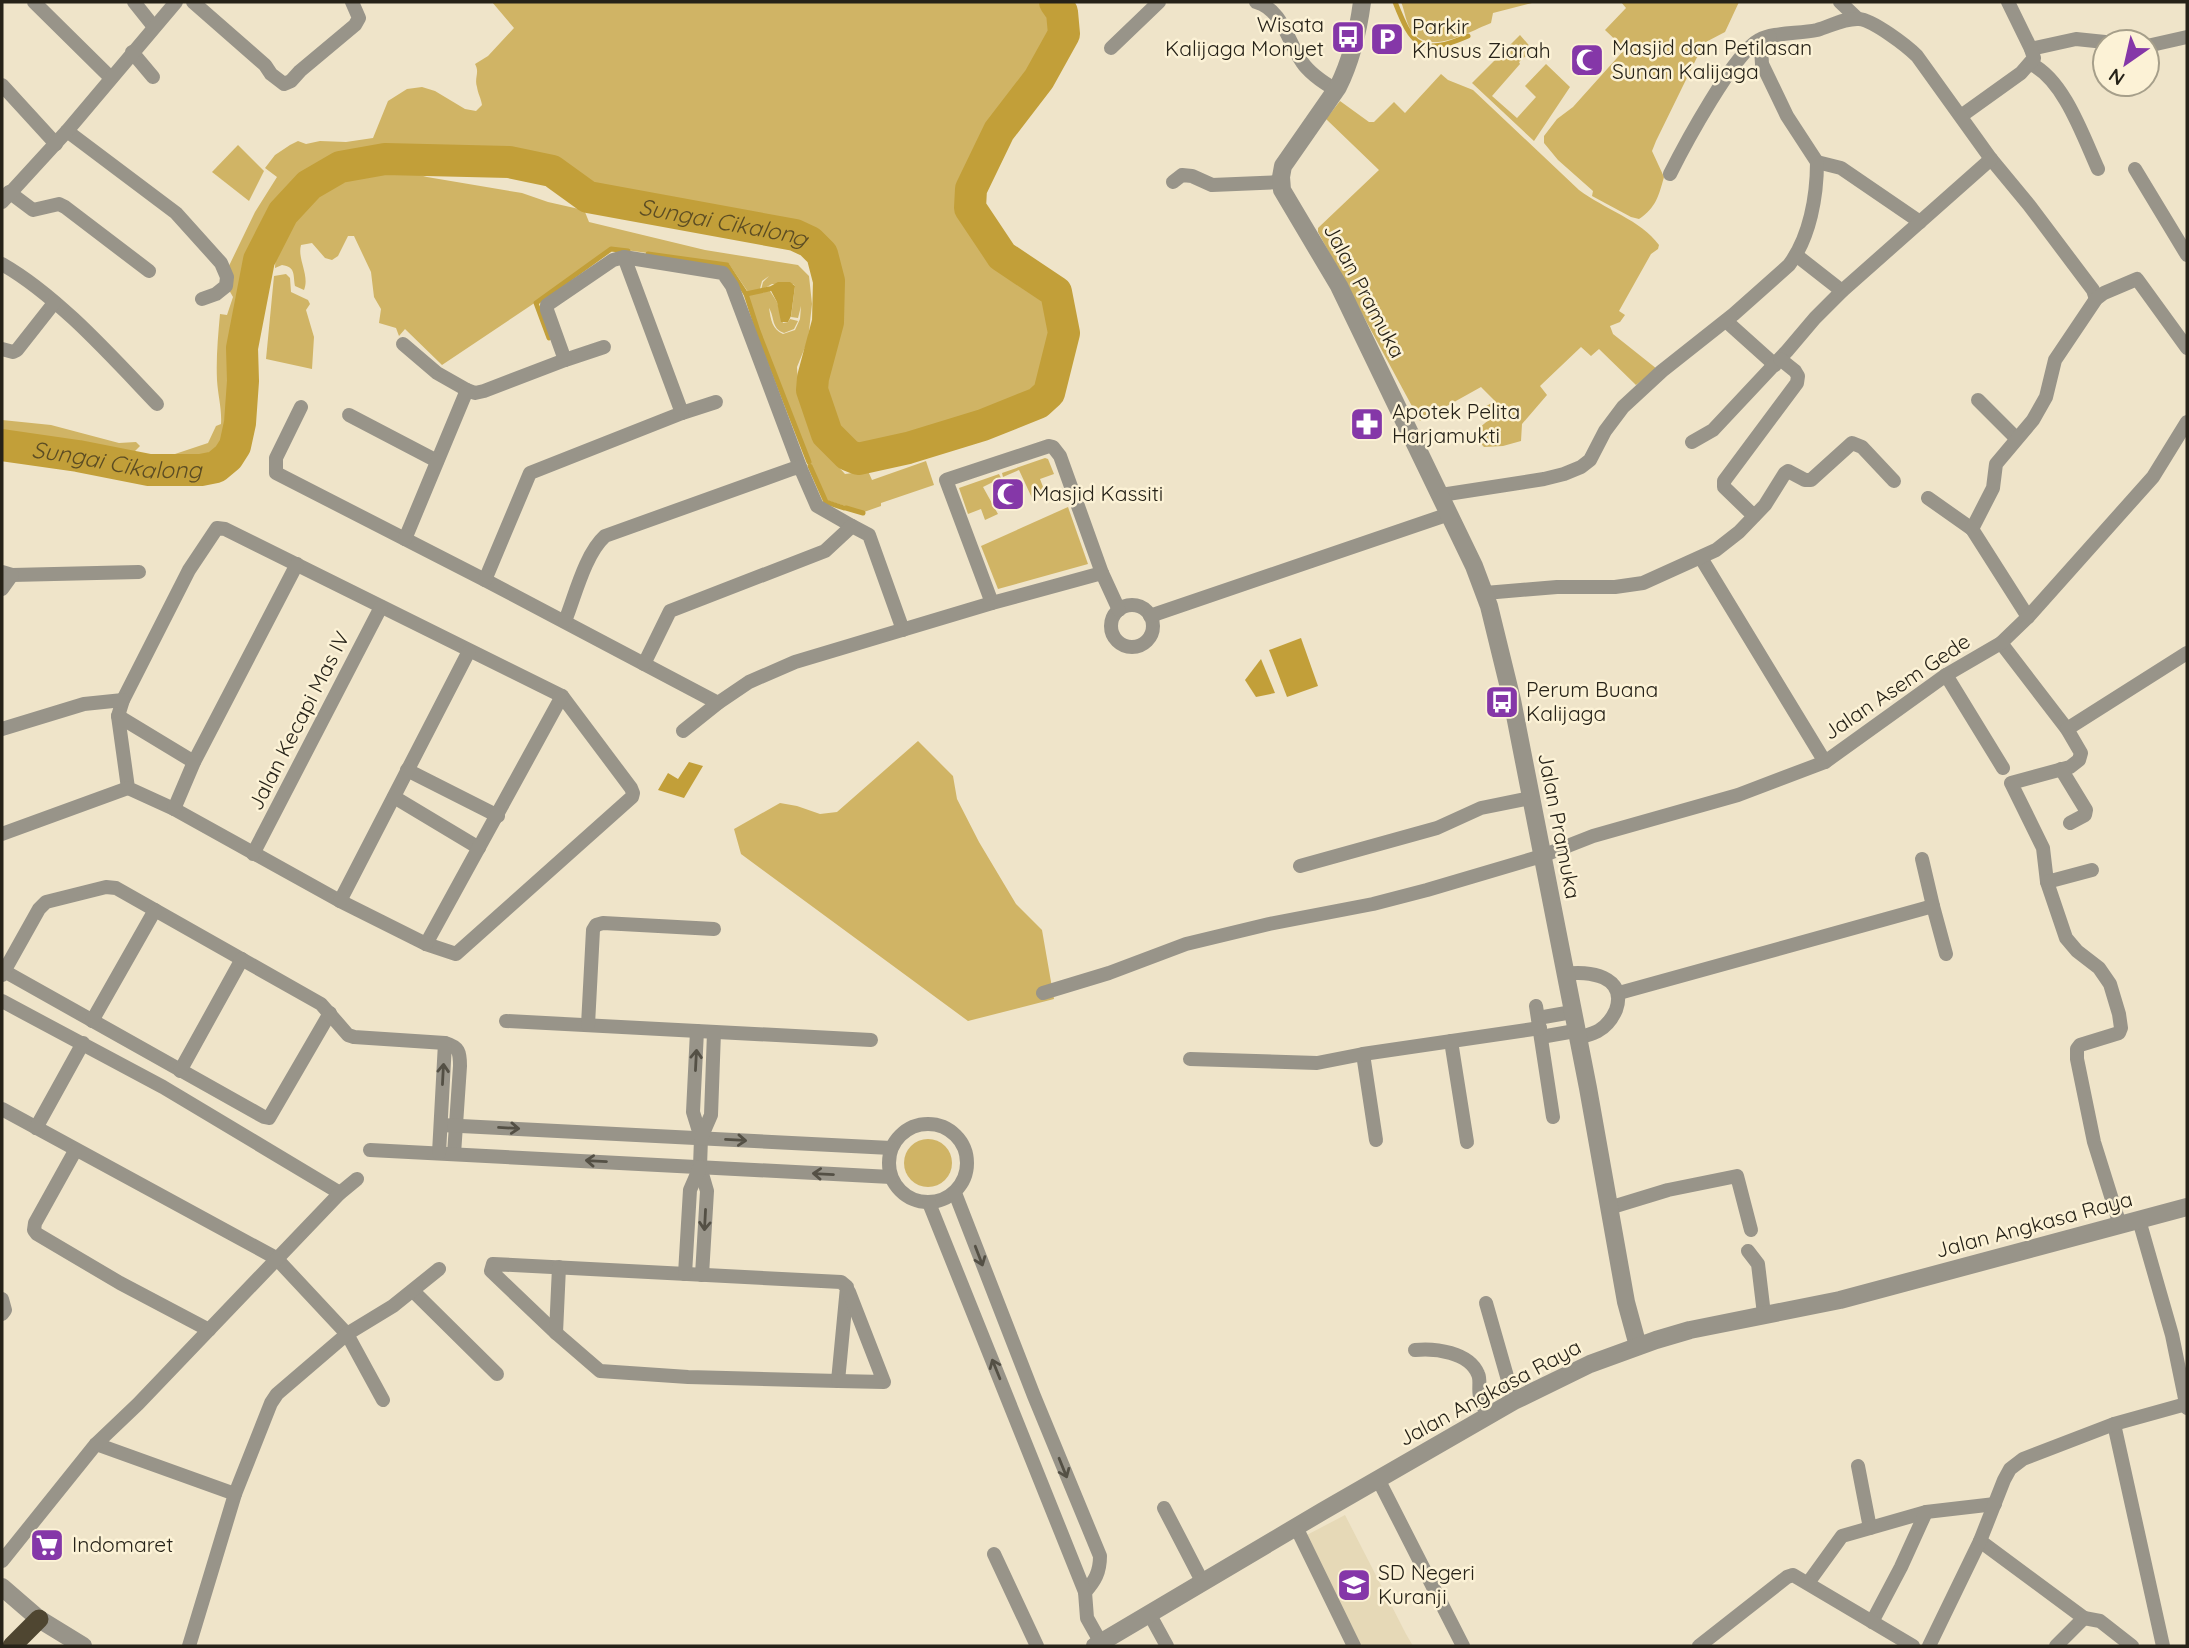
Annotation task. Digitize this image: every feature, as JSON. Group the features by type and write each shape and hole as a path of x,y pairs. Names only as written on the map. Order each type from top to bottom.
{"highway":[{"path":"12,1646 39,1619"}],"street":[{"path":"34,2 111,78"},
{"path":"134,2 154,27"},
{"path":"149,271 65,207 59,204 33,210 6,197 68,131 176,2"},
{"path":"193,2 284,83 291,81 355,26 359,18 352,2"},
{"path":"1111,48 1159,2"},
{"path":"1256,2 1271,11 1281,24 1305,66 1336,90"},
{"path":"1173,182 1182,176 1192,176 1212,185 1281,182 1283,166 1336,90 1356,42 1362,2"},
{"path":"1840,2 1858,19 1906,45 1917,56 1991,159 2093,290 2096,299"},
{"path":"2008,2 2031,57 2059,90 2098,169"},
{"path":"1670,174 1682,149 1731,69 1758,40 1816,30 1858,19"},
{"path":"1441,495 1544,479 1581,467 1590,460 1605,431 1623,407 1789,265 1796,255 1811,216 1817,162 1787,116 1762,64 1760,48 1770,37"},
{"path":"2161,43 2187,37"},
{"path":"1961,116 2031,57 2076,38 2091,40"},
{"path":"132,52 153,77"},
{"path":"2,85 56,144"},
{"path":"68,131 176,213 221,263 227,277 226,286 216,294 202,299"},
{"path":"1692,442 1713,430 1842,290 1991,159"},
{"path":"1817,162 1841,168 1920,222"},
{"path":"2136,169 2187,255"},
{"name":"Jalan Pramuka","path":"1281,182 1287,199 1339,286 1475,566 1485,593 1531,798 1626,1302 1638,1346"},
{"path":"1796,255 1842,290"},
{"path":"624,257 682,413"},
{"path":"565,360 547,305 613,260 624,257 723,273 732,286 817,506 869,535 902,630"},
{"path":"2,264 16,272 76,321 158,404"},
{"path":"1972,529 1993,488 1996,464 2033,420 2046,397 2055,360 2096,299 2137,279 2187,348"},
{"path":"2,349 13,352 17,350 54,303"},
{"path":"1726,321 1777,362 1795,371 1798,376 1797,383 1724,481 1724,486 1754,516"},
{"path":"403,344 437,373 475,393 604,348"},
{"path":"405,539 467,390"},
{"path":"1978,400 2016,438"},
{"path":"485,580 530,472 716,402"},
{"path":"302,407 276,458 276,473 565,621 718,703"},
{"path":"349,415 438,461"},
{"name":"Jalan Asem Gede","path":"1043,993 1109,973 1186,944 1269,924 1373,904 1542,856 1593,836 1738,795 1825,762 1947,675 2001,643 2028,617 2153,477 2187,422"},
{"path":"1485,593 1557,587 1615,587 1643,583 1716,550 1765,505 1785,473 1788,471 1805,480 1811,480 1852,443 1862,447 1895,481"},
{"path":"992,603 946,480 1049,446 1054,447 1060,456 1102,573 1119,610"},
{"path":"565,621 591,555 597,543 605,536 800,467"},
{"path":"1928,498 1972,529 2028,617"},
{"path":"1150,616 1449,514"},
{"path":"645,664 666,616 675,608 825,551 852,526"},
{"path":"2,834 128,788 174,809 340,901 426,944 456,954 632,797 633,793 562,696 225,528 217,528 189,570 122,700 118,716 128,788"},
{"path":"1700,558 1825,762"},
{"path":"174,809 194,762 297,564"},
{"path":"2,589 7,574 139,572"},
{"path":"683,732 749,682 795,662 1102,573"},
{"path":"1131,605 1142,607 1150,616 1153,624 1149,639 1135,647 1120,643 1114,637 1111,622 1119,610 1131,605"},
{"name":"Jalan Kecapi Mas IV","path":"253,854 382,607"},
{"path":"2001,643 2067,729 2081,753 2075,764 2011,783 2043,848 2047,882 2066,938 2077,951 2099,968 2110,984 2119,1014 2119,1033 2080,1045 2077,1059 2094,1142 2120,1226"},
{"path":"340,901 469,651"},
{"path":"2067,729 2187,653"},
{"path":"1947,675 2003,768"},
{"path":"426,944 562,696"},
{"path":"2,729 84,704 122,700"},
{"path":"118,716 194,762"},
{"path":"2061,768 2086,810 2085,815 2070,823"},
{"path":"407,770 498,816"},
{"path":"394,797 479,848"},
{"path":"1300,866 1437,828 1481,808 1531,798"},
{"path":"1922,859 1946,954"},
{"path":"2047,882 2092,870"},
{"path":"330,1013 269,1118 3,973 39,909 46,902 110,886 321,1004 330,1013 348,1035 445,1043 455,1047 460,1053 456,1126 447,1154"},
{"path":"1619,993 1933,906"},
{"path":"92,1021 155,910"},
{"path":"588,1025 593,930 596,925 603,923 713,929"},
{"path":"180,1071 242,959"},
{"path":"1539,1022 1576,1035 1596,1032 1612,1019 1619,993 1610,981 1600,976 1577,972 1564,974"},
{"path":"2,1001 163,1087 340,1193"},
{"path":"1189,1059 1317,1063 1451,1041 1572,1013"},
{"path":"506,1021 872,1040"},
{"path":"1539,1022 1553,1117"},
{"path":"697,1031 694,1112 701,1138"},
{"path":"685,1274 690,1190 699,1167 701,1138 710,1115 714,1032"},
{"path":"1451,1041 1467,1142"},
{"path":"36,1128 83,1043"},
{"path":"445,1043 441,1125 447,1154"},
{"path":"1363,1054 1376,1140"},
{"path":"2,1109 276,1258 347,1335 383,1400"},
{"path":"932,1124 951,1131 963,1147 967,1166 965,1176 955,1193 943,1200 929,1203 910,1199 902,1193 891,1177 888,1163 891,1148 897,1139 912,1127 932,1124"},
{"path":"441,1125 891,1148"},
{"path":"75,1150 35,1223 34,1230 120,1283 209,1331"},
{"path":"370,1150 891,1177"},
{"path":"699,1167 707,1191 702,1275"},
{"path":"1609,1208 1668,1190 1737,1176 1751,1230"},
{"path":"2,1560 96,1444 209,1331 340,1193 357,1179"},
{"path":"955,1193 1100,1556 1100,1568 1094,1582 1085,1592"},
{"path":"929,1203 1085,1592 1087,1618 1095,1637"},
{"name":"Jalan Angkasa Raya","path":"1095,1637 1150,1615 1378,1479 1514,1401 1578,1369 1690,1330 1840,1300 2187,1207"},
{"path":"1929,1646 1980,1541 2010,1469 2023,1459 2114,1424 2187,1406 2172,1335 2139,1220"},
{"path":"1748,1251 1758,1264 1764,1314"},
{"path":"493,1264 685,1274 841,1282 847,1287 884,1382 604,1372 556,1333 491,1271 491,1267 493,1264"},
{"path":"556,1333 559,1267"},
{"path":"189,1646 235,1494 271,1403 277,1394 347,1335 393,1306 439,1269"},
{"path":"838,1381 847,1287"},
{"path":"413,1291 497,1374"},
{"path":"2,1299 5,1310 2,1314"},
{"path":"1486,1303 1514,1401"},
{"path":"1415,1350 1430,1348 1454,1353 1473,1366 1479,1376 1480,1395 1487,1417"},
{"path":"1010,1405 1034,1396"},
{"path":"2114,1424 2163,1646"},
{"path":"96,1444 235,1494"},
{"path":"1858,1466 1870,1528"},
{"path":"1378,1479 1463,1646"},
{"path":"1808,1583 1838,1540 1849,1534 1926,1512 1995,1504"},
{"path":"1164,1508 1203,1583"},
{"path":"1872,1622 1902,1567 1926,1512"},
{"path":"1296,1527 1354,1646"},
{"path":"1980,1541 2084,1618 2100,1621 2132,1646"},
{"path":"994,1554 1037,1646"},
{"path":"1699,1646 1793,1575 1913,1646"},
{"path":"2,1587 39,1619 83,1646"},
{"path":"1150,1615 1167,1646"},
{"path":"2056,1646 2084,1618"}],"shaded area":[{"path":"492,2 1042,2 1052,15 1054,32 1030,73 990,126 960,186 960,210 994,263 1047,298 1054,332 1040,388 1033,394 980,415 905,438 859,448 838,429 828,409 823,389 824,374 837,330 839,313 838,285 831,248 799,225 592,187 556,162 510,151 384,149 336,157 303,176 274,207 247,257 232,347 231,414 225,441 212,457 157,460 208,443 216,426 221,424 217,372 220,314 227,315 233,297 229,290 227,270 255,212 277,177 265,168 275,155 298,141 306,144 373,138 388,101 407,89 422,87 435,91 465,109 476,111 482,105 476,84 475,64 488,56 514,28"},
{"path":"1401,2 1536,2 1493,13 1491,23 1452,39 1431,42 1413,33"},
{"path":"1621,2 1739,2 1725,32 1704,43 1656,141 1652,151 1664,177 1653,206 1639,219 1592,196 1593,191 1558,160 1544,143 1544,136 1557,119 1573,107 1625,49 1605,30 1626,8"},
{"path":"1520,35 1533,50 1519,62 1492,96 1517,118 1536,97 1525,86 1546,64 1570,87 1534,141 1472,83"},
{"path":"1441,74 1448,80 1473,90 1579,190 1632,222 1659,245 1651,254 1619,311 1625,315 1620,322 1610,326 1613,334 1657,369 1636,385 1599,349 1591,356 1581,347 1540,386 1547,395 1522,424 1521,441 1503,446 1484,447 1472,434 1491,418 1483,408 1495,401 1481,387 1420,421 1318,232 1318,228 1379,170 1326,119 1340,101 1369,122 1374,122 1394,102 1405,113"},
{"path":"238,145 264,171 249,201 212,172"},
{"path":"370,170 404,171 522,193 579,209 585,212 589,222 705,250 798,265 809,276 812,304 808,340 797,367 798,390 818,444 845,474 868,471 872,480 926,461 934,485 881,503 881,506 864,512 826,500 779,386 750,304 748,295 770,291 777,302 783,323 790,319 798,321 794,329 784,333 775,326 769,308 774,327 783,334 795,330 800,319 801,306 798,318 791,317 795,286 772,284 761,290 763,282 769,276 762,281 760,289 748,292 729,264 611,248 442,365 405,329 399,336 396,328 379,323 381,309 374,297 371,272 354,236 348,236 338,256 332,260 325,258 312,243 301,245 305,273 304,290 295,286 290,268 282,265 275,268 276,247 284,224 319,188"},
{"path":"286,274 290,278 291,292 308,300 310,304 306,310 314,337 312,369 266,359 274,276"},
{"path":"778,282 790,282 795,286 788,322 781,322 777,302 769,287"},
{"path":"2,420 51,425 119,443 136,442 140,446 130,456 2,435"},
{"path":"1048,459 1054,474 1040,479 1045,492 1032,498 1019,470 1003,477 1002,473"},
{"path":"999,474 1001,478 983,487 998,514 985,520 981,509 968,514 959,488"},
{"path":"1068,507 1088,564 998,589 981,546"},
{"path":"1301,638 1318,686 1287,697 1269,650"},
{"path":"1261,659 1275,693 1256,697 1245,680"},
{"path":"918,741 953,776 957,799 979,842 1016,904 1042,930 1054,999 968,1021 741,854 734,829 780,803 820,814 837,812"},
{"path":"689,762 703,766 684,798 658,790 668,773 678,779"},
{"path":"928,1139 945,1146 952,1163 945,1180 928,1187 911,1180 904,1163 911,1146"},
{"name":"SD Negeri Kuranji","path":"1345,1515 1413,1646 1358,1646 1303,1537"}],"waterway":[{"name":"Sungai Cikalong","path":"2,445 149,470 201,470 216,467 228,457 235,446 240,423 242,348 259,260 283,213 309,185 340,167 385,159 509,162 552,171 588,197 795,235 810,242 822,254 829,281 828,322 812,390 827,434 848,455 858,459 908,448 983,425 1038,403 1049,393 1064,333 1056,292 1002,256 970,208 971,189 999,131 1039,79 1064,34 1062,12 1055,2"},
{"path":"1395,2 1407,28 1420,43 1439,46 1468,36"},
{"path":"549,338 536,303 611,249 628,251"},
{"path":"648,254 727,265 746,294 769,289"},
{"path":"746,294 809,462"},
{"path":"810,466 826,502 844,508"},
{"path":"846,508 863,513"}],"place":[{"name":"Wisata Kalijaga Monyet","path":"1348,37"},
{"name":"Parkir Khusus Ziarah","path":"1387,39"},
{"name":"Masjid dan Petilasan Sunan Kalijaga","path":"1587,60"},
{"name":"Apotek Pelita Harjamukti","path":"1367,424"},
{"name":"Masjid Kassiti","path":"1008,494"},
{"name":"Perum Buana Kalijaga","path":"1502,702"},
{"name":"Indomaret","path":"47,1545"},
{"name":"SD Negeri Kuranji","path":"1354,1585"}]}
